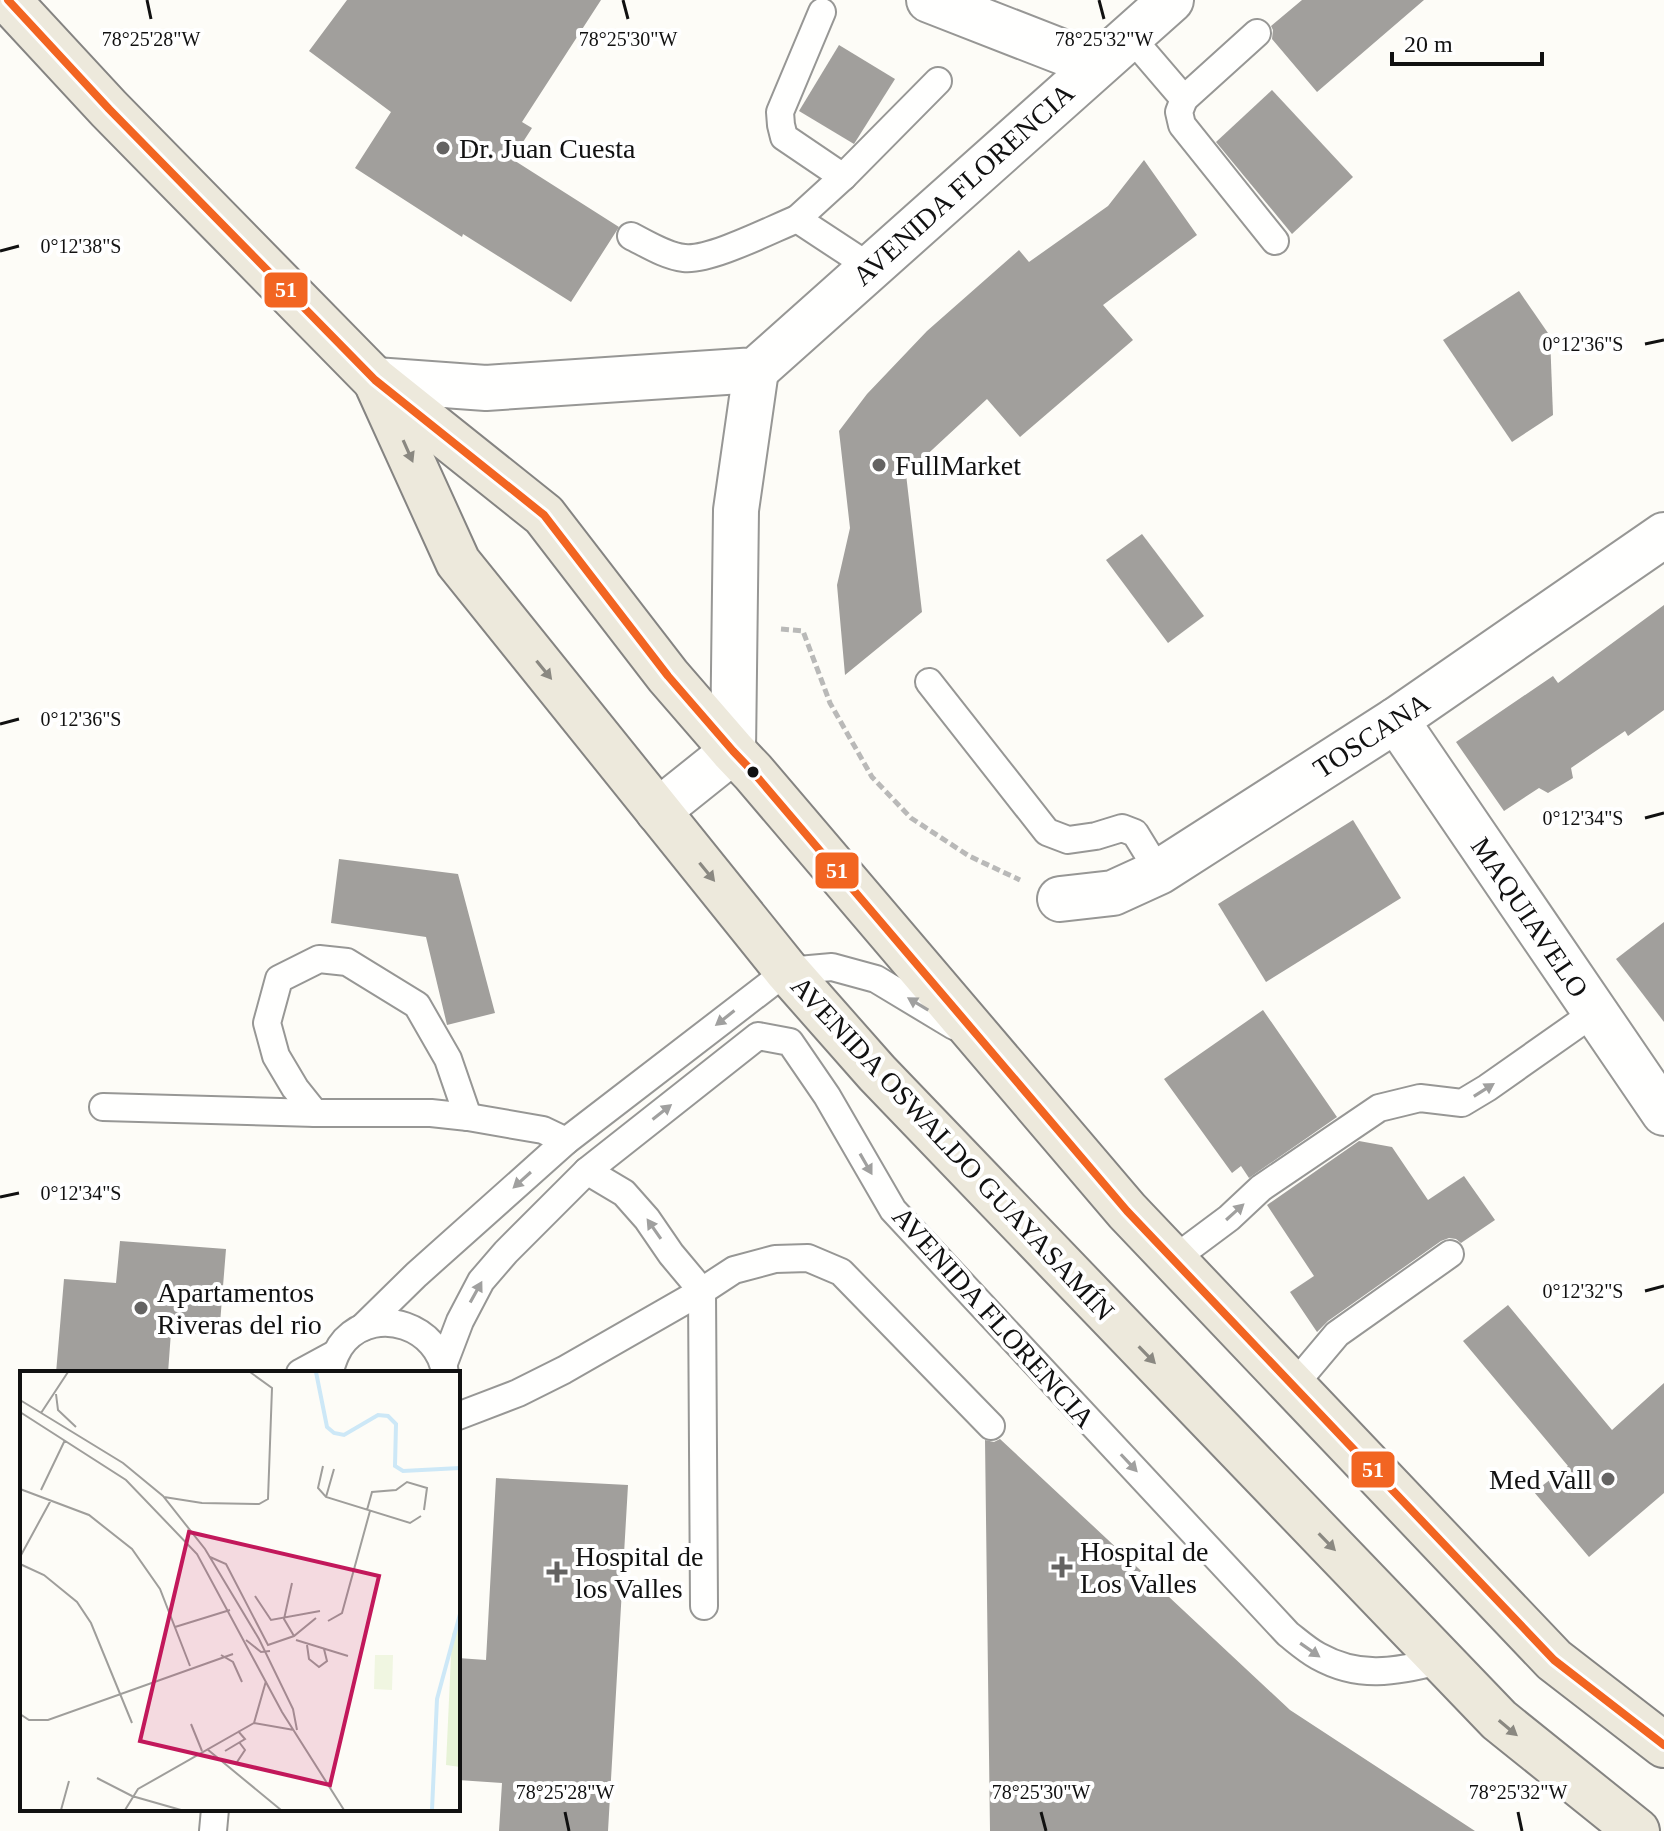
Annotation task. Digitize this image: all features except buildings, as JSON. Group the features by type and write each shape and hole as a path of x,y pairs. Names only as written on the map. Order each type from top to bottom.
{"main road":[{"name":"AVENIDA OSWALDO GUAYASAMÍN","path":"8,0 109,109 375,380 544,515 668,676 1127,1211 1554,1660 1664,1745"},
{"name":"AVENIDA OSWALDO GUAYASAMÍN","path":"375,380 458,562 787,971 877,1073 1440,1661 1499,1720 1637,1831"}],"street":[{"path":"929,0 1096,65"},
{"name":"AVENIDA FLORENCIA","path":"756,370 1171,0"},
{"path":"375,380 486,388 756,370 736,510 733,751 658,811"},
{"name":"TOSCANA","path":"1060,899 1113,893 1159,872 1396,720 1664,535"},
{"name":"MAQUIAVELO","path":"1396,720 1664,1113"}],"lane":[{"path":"822,12 780,112 781,125 784,137 843,177"},
{"path":"1257,33 1184,99 1179,112 1182,125 1275,241"},
{"path":"1130,36 1184,99"},
{"path":"631,236 683,258 705,257 797,219 938,81"},
{"path":"797,219 870,267"},
{"path":"929,682 1047,832 1068,840 1122,828 1135,833 1159,872"},
{"path":"315,1113 276,1056 267,1023 279,979 319,959 347,962 417,1005 448,1059 468,1117"},
{"path":"306,1371 332,1363 347,1338 363,1327 416,1275 566,1141 787,971 832,967 876,979 984,1044"},
{"path":"1174,1259 1229,1218 1261,1188 1379,1108 1420,1098 1462,1103 1595,1012"},
{"name":"AVENIDA FLORENCIA","path":"444,1368 460,1321 481,1281 587,1171 758,1036 790,1042 827,1096 893,1210 1288,1634 1316,1655 1339,1666 1360,1671 1392,1672 1440,1661"},
{"path":"103,1107 431,1113 543,1130 566,1141"},
{"path":"587,1171 624,1193 702,1291 704,1606"},
{"path":"1294,1385 1337,1334 1450,1254"},
{"path":"460,1415 541,1382 734,1270 775,1259 808,1258 841,1272 991,1426"},
{"name":"AVENIDA FLORENCIA","path":"363,1327 383,1322 402,1324 420,1332 434,1345 444,1368"},
{"path":"213,1831 215,1811"}],"path":[{"path":"734,626 803,631 830,703 872,777 911,818 969,856 1060,899"}],"transit line":[{"name":"51","path":"8,0 109,109 375,380 544,515 668,676 1127,1211 1554,1660 1664,1745"}],"place":[{"name":"Dr. Juan Cuesta","path":"443,148"},
{"name":"FullMarket","path":"879,465"},
{"name":"Apartamentos Riveras del rio","path":"141,1308"},
{"name":"Med Vall","path":"1608,1479"},
{"name":"Hospital de Los Valles","path":"1062,1567"},
{"name":"Hospital de los Valles","path":"557,1572"}]}
